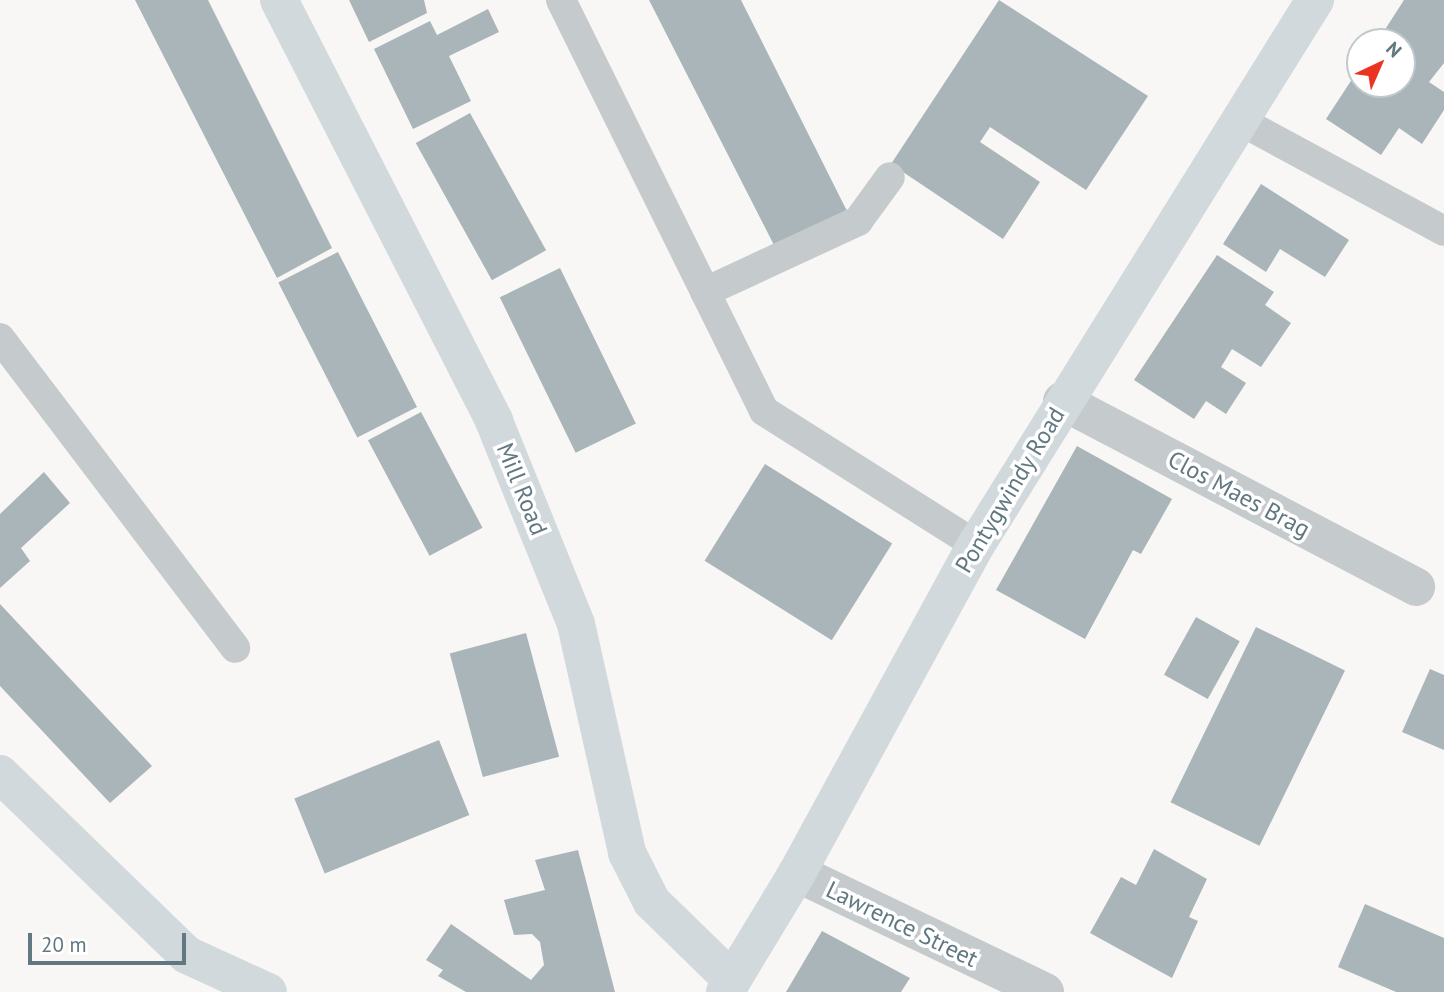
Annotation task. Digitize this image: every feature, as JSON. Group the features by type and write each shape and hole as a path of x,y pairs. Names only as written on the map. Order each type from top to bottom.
{"main road":[{"name":"Mill Road","path":"279,0 494,421 576,624 627,853 652,902 729,986"},
{"name":"Pontygwindy Road","path":"729,986 797,873 976,545 1237,119 1315,0"},
{"path":"0,774 227,992"},
{"path":"187,955 268,992"}],"street":[{"name":"Clos Maes Brag","path":"1062,401 1416,587"},
{"name":"Lawrence Street","path":"797,873 1045,992"}],"lane":[{"path":"561,0 764,411 976,545"},
{"path":"1237,119 1444,231"},
{"path":"705,292 858,221 890,177"},
{"path":"0,338 235,648"}],"building":[{"path":"135,0 208,0 332,248 277,278"},
{"path":"349,0 424,0 427,13 369,42"},
{"path":"649,0 741,0 849,215 777,251"},
{"path":"999,0 1148,96 1086,190 990,127 980,142 1040,182 1003,239 891,164"},
{"path":"1404,0 1444,0 1444,63 1429,82 1444,92 1444,110 1422,144 1399,128 1381,155 1326,119 1346,88 1346,98 1416,98 1416,28 1386,28"},
{"path":"488,9 499,32 449,56 471,101 413,129 374,49 430,21 437,35"},
{"path":"470,113 546,250 492,280 416,143"},
{"path":"1261,184 1349,240 1325,277 1280,249 1266,272 1223,244"},
{"path":"338,252 417,407 357,437 278,282"},
{"path":"1217,255 1274,292 1265,305 1291,323 1261,367 1232,349 1221,367 1246,383 1226,414 1206,401 1194,419 1134,380"},
{"path":"560,268 636,423 576,453 500,297"},
{"path":"421,412 483,528 430,556 368,440"},
{"path":"1077,446 1172,499 1141,554 1133,550 1085,639 996,590"},
{"path":"765,464 892,543 832,640 705,561"},
{"path":"44,472 70,503 21,548 30,561 0,588 0,514"},
{"path":"0,604 152,766 110,803 0,686"},
{"path":"1196,617 1240,641 1208,699 1164,675"},
{"path":"1256,627 1345,670 1259,846 1171,802"},
{"path":"526,633 559,757 483,777 450,653"},
{"path":"1430,669 1444,675 1444,750 1402,732"},
{"path":"439,740 469,815 325,874 294,798"},
{"path":"1154,849 1207,879 1189,917 1198,921 1172,978 1090,933 1121,877 1136,885"},
{"path":"578,850 615,992 466,992 438,976 443,970 426,960 451,924 531,980 544,965 540,942 532,934 514,935 504,900 545,890 535,860"},
{"path":"1365,904 1444,938 1444,992 1396,992 1338,967"},
{"path":"822,931 910,978 901,992 786,992"}]}
